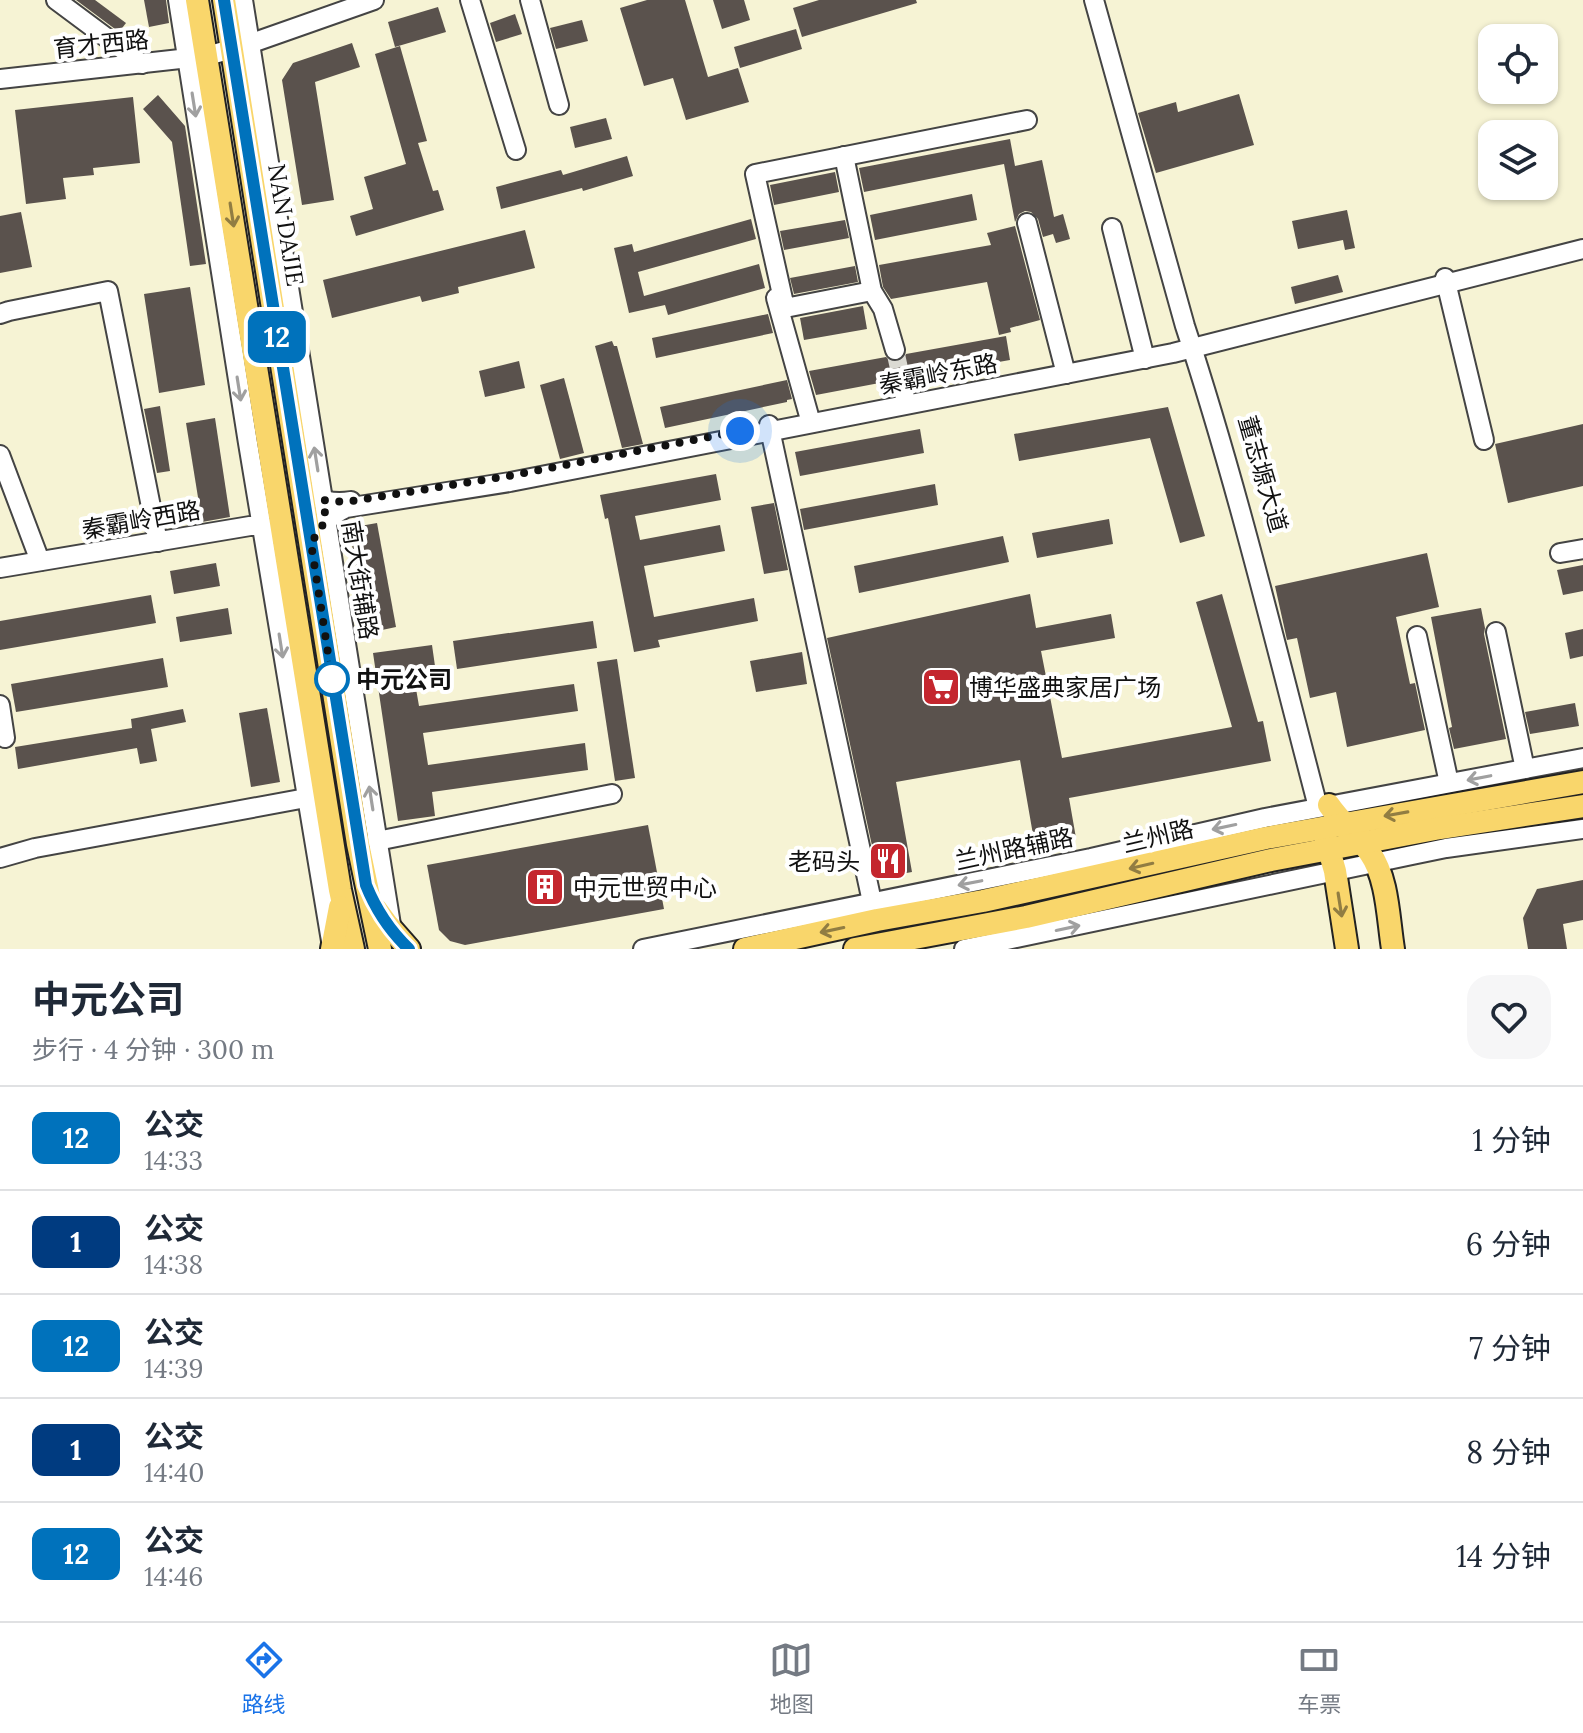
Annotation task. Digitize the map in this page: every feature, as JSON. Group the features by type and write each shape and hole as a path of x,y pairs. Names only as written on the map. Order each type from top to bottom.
{"main road":[{"path":"197,0 196,52 277,498 340,890 339,949"},
{"name":"NAN DAJIE","path":"224,0 240,42 312,495 311,543 366,885 386,940 409,949"},
{"name":"兰州路","path":"745,949 874,910 983,901 1266,838 1329,831 1583,782"},
{"name":"兰州路","path":"855,949 1026,917 1271,860 1329,831 1362,843 1583,806"},
{"name":"董志塬大道","path":"1329,831 1347,949"},
{"path":"1362,843 1382,879 1393,949"}],"street":[{"path":"56,0 135,59"},
{"path":"178,0 196,52 261,522 306,798 339,949"},
{"path":"240,42 243,0"},
{"path":"240,42 349,0"},
{"path":"240,42 374,0"},
{"path":"470,0 516,150"},
{"path":"530,0 559,105"},
{"name":"董志塬大道","path":"1094,0 1195,345"},
{"name":"董志塬大道","path":"1102,0 1329,831"},
{"name":"育才西路","path":"0,79 196,52 240,42"},
{"name":"育才西路","path":"0,67 135,59"},
{"path":"872,291 785,308 755,174 1027,120"},
{"path":"844,156 872,291 883,309 895,350"},
{"path":"753,212 810,420"},
{"path":"1027,223 1065,371"},
{"path":"1112,228 1144,356"},
{"name":"秦霸岭东路","path":"326,520 346,508 510,482 810,420 904,395 1065,371 1195,345 1583,243"},
{"name":"秦霸岭东路","path":"1445,281 1583,249"},
{"path":"1445,281 1484,440"},
{"path":"0,314 108,291 158,539"},
{"path":"643,949 874,910 770,428"},
{"name":"秦霸岭东路","path":"312,495 345,502 509,476 770,428"},
{"path":"0,455 39,559"},
{"name":"南大街辅路","path":"312,495 326,520 377,841 386,940"},
{"path":"261,522 277,498"},
{"path":"311,543 326,520"},
{"path":"261,522 284,541"},
{"name":"秦霸岭西路","path":"0,565 261,522"},
{"path":"1560,553 1583,549"},
{"path":"1496,632 1525,769"},
{"path":"1417,636 1449,783"},
{"path":"0,705 5,738"},
{"path":"964,949 1329,831 1449,783 1583,758"},
{"path":"377,841 612,794"},
{"path":"0,858 50,845 306,798"},
{"path":"1329,831 1375,863 1446,848 1583,829"}],"shaded area":[{"path":"0,0 1583,0 1583,949 0,949"}],"building":[{"path":"76,0 95,0 126,23 119,32"},
{"path":"144,0 166,0 169,23 149,27"},
{"path":"647,0 685,0 708,77 738,68 749,102 686,120 673,78 644,86 620,8"},
{"path":"713,0 744,0 750,20 722,29"},
{"path":"819,0 916,0 917,3 802,37 793,8"},
{"path":"438,7 446,32 395,47 388,22"},
{"path":"515,14 522,34 496,42 490,23"},
{"path":"582,20 588,41 556,49 550,28"},
{"path":"796,29 802,49 740,68 734,47"},
{"path":"352,43 360,67 315,82 334,200 302,205 282,80 293,63"},
{"path":"400,46 427,141 418,143 433,191 438,190 444,210 356,236 350,216 373,209 364,177 406,164 375,54"},
{"path":"1239,94 1254,145 1156,173 1138,113 1176,102 1178,112"},
{"path":"158,95 185,126 206,264 190,266 172,142 143,109"},
{"path":"133,97 140,163 93,168 94,175 63,178 66,199 26,204 15,110"},
{"path":"606,118 612,139 575,148 570,127"},
{"path":"1010,139 1015,166 1042,160 1054,217 1063,214 1070,239 1056,243 1053,234 1043,237 1038,219 1031,212 1019,214 1015,222 1004,164 864,192 859,168"},
{"path":"627,156 633,176 583,191 582,188 501,209 496,187 561,170 563,175"},
{"path":"835,172 839,192 774,205 770,185"},
{"path":"972,194 977,220 875,240 870,215"},
{"path":"1347,210 1355,248 1345,250 1343,240 1298,249 1292,221"},
{"path":"21,212 32,267 0,273 0,216"},
{"path":"751,219 756,239 638,272 644,296 759,264 765,288 668,315 665,305 629,313 614,248 632,244 634,252"},
{"path":"845,220 849,238 784,250 780,231"},
{"path":"1015,226 1040,320 1010,328 1011,332 999,335 987,282 891,299 883,287 879,265 991,245 987,233"},
{"path":"525,230 535,268 458,287 459,293 422,302 420,296 332,318 323,280"},
{"path":"855,266 858,282 794,294 790,278"},
{"path":"1338,275 1343,292 1295,304 1291,287"},
{"path":"190,287 205,385 159,393 144,294"},
{"path":"863,306 867,329 804,340 800,318"},
{"path":"768,314 773,333 656,358 652,338"},
{"path":"1006,336 1010,360 913,377 901,370 894,373 890,381 816,395 809,371 886,357 898,362 906,354"},
{"path":"612,341 617,346 643,444 622,448 595,346"},
{"path":"519,361 525,388 485,397 479,371"},
{"path":"564,378 584,453 560,459 540,385"},
{"path":"787,380 792,399 787,402 665,428 660,407"},
{"path":"160,406 170,471 157,473 144,409"},
{"path":"1168,407 1205,536 1180,543 1150,438 1019,461 1014,434"},
{"path":"215,418 230,517 202,522 186,423"},
{"path":"1583,424 1583,486 1508,503 1495,444"},
{"path":"920,429 924,453 800,476 795,452"},
{"path":"716,474 721,500 635,516 640,540 720,525 725,551 644,566 654,617 754,598 758,621 658,640 660,647 634,652 608,518 605,519 600,495"},
{"path":"935,484 938,505 804,530 800,509"},
{"path":"774,503 788,570 764,574 751,507"},
{"path":"1109,519 1113,544 1037,558 1032,533"},
{"path":"377,523 396,627 368,633 349,528"},
{"path":"1003,536 1009,562 859,593 854,566"},
{"path":"1427,553 1439,607 1396,617 1410,684 1415,683 1425,730 1347,747 1336,692 1310,698 1297,638 1287,640 1275,586"},
{"path":"216,563 220,586 174,594 170,571"},
{"path":"1583,565 1583,591 1563,595 1557,570"},
{"path":"1030,594 1036,628 1111,614 1115,638 1041,651 1062,758 1232,727 1196,602 1222,594 1258,722 1263,721 1271,761 1069,798 1076,838 1035,846 1020,760 896,782 912,872 879,878 827,638"},
{"path":"151,595 156,623 0,650 0,621"},
{"path":"228,608 232,634 180,642 176,617"},
{"path":"1481,608 1506,739 1454,749 1431,617"},
{"path":"593,621 597,648 457,669 453,641"},
{"path":"1583,629 1583,656 1570,659 1565,633"},
{"path":"432,645 437,680 415,683 419,706 574,684 578,711 423,733 428,765 585,743 588,770 432,792 435,816 398,821 373,653"},
{"path":"802,652 807,684 756,692 750,661"},
{"path":"163,658 168,687 16,712 11,684"},
{"path":"617,659 635,778 615,781 597,662"},
{"path":"1575,703 1579,726 1530,734 1525,712"},
{"path":"267,708 280,782 251,787 239,713"},
{"path":"183,709 186,722 151,729 157,761 140,764 137,748 18,769 15,747 132,728 131,719"},
{"name":"中元世贸中心","path":"648,825 664,909 465,945 450,941 439,930 427,865"},
{"path":"1583,880 1583,920 1563,924 1567,949 1528,949 1523,918 1537,889"}],"tunnel":[{"path":"895,350 902,382"}],"bus line":[{"name":"12","path":"224,0 366,885 375,908 409,949"}],"place":[{"name":"中元公司","path":"332,679"},
{"name":"博华盛典家居广场","path":"941,687"},
{"name":"老码头","path":"888,861"},
{"name":"中元世贸中心","path":"545,887"}],"route":[{"path":"332,679 311,543 326,520 323,500 345,502 509,476 740,431"}]}
